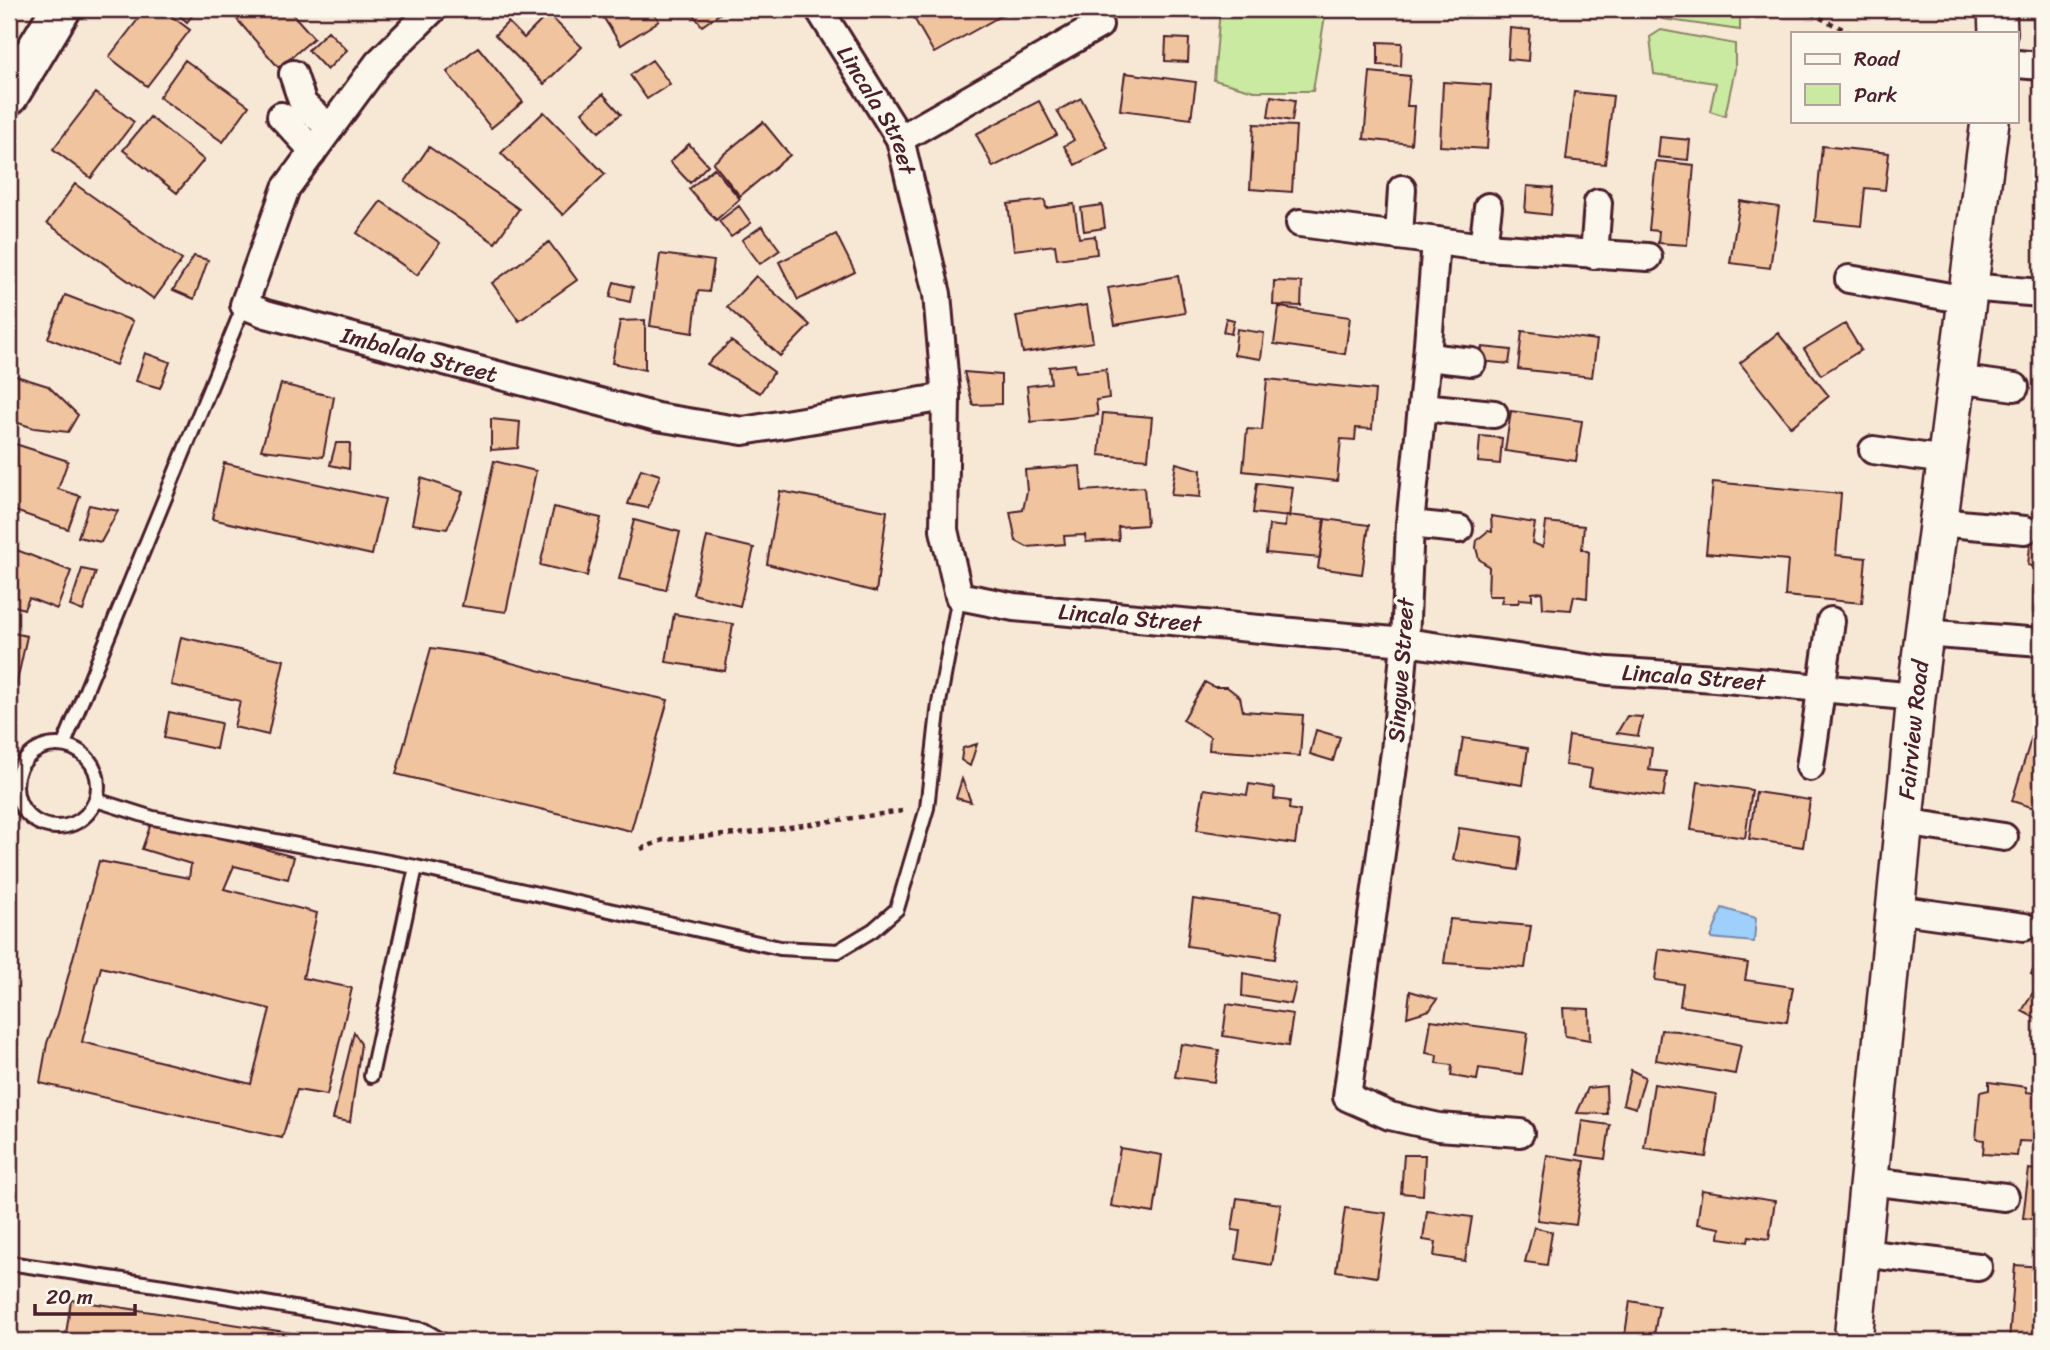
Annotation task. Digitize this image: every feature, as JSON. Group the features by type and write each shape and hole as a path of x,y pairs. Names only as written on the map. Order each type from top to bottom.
{"highway":[{"path":"9,95 61,9"}],"main road":[{"path":"1997,9 1998,32"},
{"name":"Fairview Road","path":"1853,1341 1923,633 1990,122"}],"street":[{"path":"244,305 286,188 378,63 433,9"},
{"name":"Lincala Street","path":"818,9 900,139 937,294 946,397 944,530 959,596 1014,607 1405,642 1608,671 1916,697"},
{"path":"900,139 1099,26"},
{"path":"2018,64 2041,66"},
{"path":"293,74 303,104 330,128"},
{"path":"281,116 312,153"},
{"path":"1399,236 1402,189"},
{"path":"1594,255 1598,203"},
{"path":"1483,247 1488,207"},
{"path":"1300,223 1483,247 1648,257"},
{"name":"Singwe Street","path":"1436,241 1410,524 1405,642 1395,752 1347,1097 1390,1116 1426,1124 1520,1133"},
{"path":"1849,279 1968,294 2041,293"},
{"name":"Imbalala Street","path":"244,305 266,314 657,418 743,430 946,397"},
{"path":"1427,357 1472,362"},
{"path":"1956,379 2015,387"},
{"path":"1422,407 1494,414"},
{"path":"1873,450 1946,460"},
{"path":"1938,522 2025,530"},
{"path":"1410,524 1460,529"},
{"path":"1810,767 1831,621"},
{"path":"1923,633 2041,642"},
{"path":"1903,822 2004,837"},
{"path":"1895,909 2024,927"},
{"path":"1869,1181 2005,1197"},
{"path":"1861,1253 1978,1267"}],"lane":[{"path":"64,744 244,305"},
{"path":"96,800 153,818 416,867 780,948 838,951 873,930 897,909 927,807 939,703 959,596"},
{"path":"64,744 89,759 96,771 99,786 96,800 89,812 78,822 64,827 50,827 36,822 24,812 15,786 21,765 36,749 64,744"},
{"path":"371,1076 416,867"},
{"path":"9,1264 177,1288 424,1330 443,1341"}],"path":[{"path":"1802,9 1849,32"},
{"path":"641,849 663,840 748,833 927,807"}],"green space":[{"path":"1220,9 1326,9 1313,91 1254,91 1214,80"},
{"path":"1664,9 1740,9 1740,30 1662,19"},
{"path":"1661,30 1735,44 1735,69 1725,116 1710,111 1716,83 1654,74 1650,37"}],"water":[{"path":"1722,908 1756,918 1754,942 1711,938"}],"building":[{"path":"146,9 162,9 190,30 147,86 109,57"},
{"path":"172,9 191,9 195,12 187,22"},
{"path":"228,9 288,9 314,38 279,68"},
{"path":"598,9 651,9 659,21 621,45"},
{"path":"689,9 724,9 725,10 702,26"},
{"path":"919,9 1013,9 934,53 911,13"},
{"path":"548,14 582,47 544,84 495,35 508,22 524,38"},
{"path":"1510,28 1530,30 1528,61 1508,59"},
{"path":"328,31 347,50 327,70 308,50"},
{"path":"1166,38 1189,39 1188,62 1165,61"},
{"path":"1378,42 1402,43 1401,66 1378,65"},
{"path":"478,47 523,102 491,128 447,72"},
{"path":"185,60 249,106 223,142 159,97"},
{"path":"652,60 670,84 647,99 630,75"},
{"path":"1370,72 1410,76 1407,106 1414,106 1411,144 1364,139"},
{"path":"1125,73 1196,82 1191,119 1120,110"},
{"path":"1443,82 1491,85 1487,149 1440,146"},
{"path":"1574,92 1613,96 1605,164 1566,160"},
{"path":"96,93 134,122 91,178 53,149"},
{"path":"603,94 621,114 599,132 582,112"},
{"path":"1271,96 1295,100 1292,121 1268,117"},
{"path":"1081,98 1108,148 1075,165 1064,146 1074,140 1057,111"},
{"path":"1039,101 1057,135 993,167 976,134"},
{"path":"544,112 605,174 563,215 501,153"},
{"path":"150,117 204,160 177,193 123,150"},
{"path":"763,122 790,155 740,196 713,163"},
{"path":"1254,124 1296,126 1292,192 1250,189"},
{"path":"1660,137 1690,140 1688,160 1658,157"},
{"path":"689,144 708,165 690,183 670,162"},
{"path":"1822,146 1889,153 1885,190 1865,188 1861,226 1815,221"},
{"path":"429,147 519,209 495,243 405,182"},
{"path":"1656,161 1694,165 1687,245 1658,243 1659,231 1649,230"},
{"path":"714,168 740,199 716,220 689,189"},
{"path":"75,184 182,260 154,299 47,223"},
{"path":"1527,186 1553,188 1551,215 1525,212"},
{"path":"1045,200 1046,208 1074,204 1079,238 1095,236 1097,254 1057,259 1055,245 1014,250 1008,204"},
{"path":"381,201 440,243 417,275 357,233"},
{"path":"1740,201 1779,207 1770,268 1730,263"},
{"path":"1102,205 1105,228 1084,231 1081,208"},
{"path":"739,206 751,223 731,237 719,221"},
{"path":"762,226 780,250 760,264 742,240"},
{"path":"836,234 855,272 798,300 779,262"},
{"path":"549,242 577,280 519,321 492,283"},
{"path":"660,254 714,261 709,292 698,291 693,333 650,326"},
{"path":"194,256 208,260 194,299 173,290"},
{"path":"756,276 810,325 780,356 727,307"},
{"path":"1178,276 1185,313 1115,325 1108,288"},
{"path":"1274,281 1302,282 1301,306 1273,305"},
{"path":"614,282 633,287 630,302 610,297"},
{"path":"65,295 133,321 116,365 48,338"},
{"path":"1087,305 1093,342 1023,353 1016,316"},
{"path":"1279,307 1350,317 1345,354 1274,344"},
{"path":"1226,318 1234,320 1231,334 1223,332"},
{"path":"645,320 645,370 612,363 620,321"},
{"path":"1845,324 1861,350 1821,375 1804,349"},
{"path":"1237,329 1264,333 1261,359 1234,355"},
{"path":"1522,331 1597,340 1592,377 1518,369"},
{"path":"1778,333 1829,396 1791,427 1740,363"},
{"path":"731,341 774,372 760,393 707,364"},
{"path":"1482,347 1511,350 1509,364 1481,361"},
{"path":"145,353 170,362 160,388 136,381"},
{"path":"1075,364 1076,372 1106,369 1109,398 1096,400 1098,415 1031,422 1027,386 1051,383 1049,367"},
{"path":"964,372 1001,375 1001,404 973,405"},
{"path":"13,375 48,386 78,415 68,432 34,428 9,420 9,386"},
{"path":"1267,379 1375,390 1372,429 1356,428 1355,440 1341,439 1337,481 1243,471 1247,429 1262,430"},
{"path":"281,384 334,397 323,457 261,450"},
{"path":"1511,411 1582,421 1576,461 1505,451"},
{"path":"1103,413 1152,417 1148,459 1099,455"},
{"path":"491,419 520,422 518,448 491,450"},
{"path":"1480,436 1502,438 1500,464 1478,462"},
{"path":"9,442 68,461 58,489 80,496 68,529 9,509"},
{"path":"336,443 350,443 349,469 330,465"},
{"path":"494,461 536,471 506,612 462,606"},
{"path":"224,463 385,499 372,555 212,519"},
{"path":"1176,463 1201,470 1200,497 1171,495"},
{"path":"1080,466 1082,491 1144,487 1147,525 1118,527 1119,540 1086,542 1085,535 1064,536 1065,544 1027,547 1016,541 1010,512 1023,510 1027,491 1025,470"},
{"path":"641,469 660,475 648,508 628,504"},
{"path":"421,478 463,492 447,529 412,524"},
{"path":"1713,482 1841,494 1836,555 1866,558 1862,603 1785,596 1788,560 1706,553"},
{"path":"1257,483 1293,487 1289,517 1253,513"},
{"path":"780,491 887,511 876,592 767,564"},
{"path":"89,505 118,511 101,542 78,537"},
{"path":"554,507 601,518 587,576 540,565"},
{"path":"1286,515 1324,519 1320,558 1266,553 1269,525 1285,527"},
{"path":"1491,516 1535,523 1532,543 1543,547 1546,522 1584,526 1582,549 1589,552 1587,598 1574,596 1571,610 1543,608 1542,592 1532,593 1532,600 1520,599 1518,603 1501,603 1503,596 1488,596 1489,567 1479,559 1476,548 1477,540 1488,531 1492,532"},
{"path":"1325,519 1369,525 1362,574 1318,568"},
{"path":"634,520 680,532 666,590 619,579"},
{"path":"707,537 754,548 740,606 693,594"},
{"path":"2031,537 2041,538 2041,613 2033,612 2035,567 2028,565"},
{"path":"9,547 71,571 57,609 29,598 24,609 9,604"},
{"path":"82,569 96,572 83,611 70,606"},
{"path":"674,614 733,624 725,671 666,662"},
{"path":"9,632 27,636 13,700 9,699"},
{"path":"181,637 284,660 268,735 234,727 240,701 171,685"},
{"path":"431,648 486,656 571,679 668,700 631,831 396,774"},
{"path":"1205,682 1214,687 1227,687 1240,697 1243,711 1303,715 1300,756 1209,750 1210,737 1183,720"},
{"path":"169,712 221,723 216,749 164,738"},
{"path":"1627,716 1642,717 1638,736 1617,733"},
{"path":"1316,730 1340,737 1333,761 1310,754"},
{"path":"1569,736 1652,748 1649,770 1667,772 1663,797 1589,786 1592,769 1565,765"},
{"path":"2032,736 2041,739 2041,810 2012,801"},
{"path":"1463,738 1528,748 1523,785 1457,775"},
{"path":"977,744 970,766 961,760 963,748"},
{"path":"962,779 971,802 956,798"},
{"path":"1698,782 1752,790 1745,838 1691,830"},
{"path":"1249,784 1275,788 1274,799 1290,801 1289,809 1300,811 1295,844 1197,830 1204,789 1247,795"},
{"path":"1756,792 1810,800 1803,847 1749,839"},
{"path":"153,818 294,857 288,879 234,866 224,889 317,913 303,978 352,988 327,1095 297,1090 282,1138 40,1083 47,1043 58,1014 99,861 189,878 191,864 142,849","holes":["101,967 270,1009 251,1084 82,1042"]},
{"path":"1459,828 1522,837 1518,870 1453,860"},
{"path":"1193,899 1282,912 1275,959 1187,946"},
{"path":"1450,919 1531,926 1525,968 1444,963"},
{"path":"1659,949 1748,963 1745,980 1793,987 1787,1022 1680,1006 1683,984 1655,980"},
{"path":"2041,956 2041,979 2031,974"},
{"path":"1243,973 1296,984 1291,1004 1242,996"},
{"path":"2041,979 2041,1021 2022,1011"},
{"path":"1410,991 1437,999 1430,1010 1407,1017"},
{"path":"1227,1004 1293,1014 1288,1046 1223,1036"},
{"path":"1563,1008 1589,1009 1590,1040 1565,1036"},
{"path":"1431,1020 1528,1033 1522,1074 1479,1068 1477,1080 1451,1076 1452,1065 1436,1063 1437,1055 1426,1053"},
{"path":"1661,1030 1678,1031 1741,1045 1735,1074 1656,1060"},
{"path":"354,1032 361,1044 350,1122 333,1119"},
{"path":"1181,1044 1219,1050 1214,1082 1175,1077"},
{"path":"1631,1070 1645,1077 1636,1108 1623,1104"},
{"path":"1989,1082 2026,1087 2027,1092 2041,1094 2041,1142 2019,1141 2017,1156 1983,1154 1984,1140 1976,1139 1980,1092 1989,1090"},
{"path":"1654,1084 1716,1094 1706,1157 1644,1148"},
{"path":"1606,1086 1607,1114 1577,1113 1588,1088"},
{"path":"1582,1121 1610,1125 1605,1159 1577,1155"},
{"path":"1120,1148 1162,1155 1154,1213 1111,1206"},
{"path":"1404,1155 1425,1155 1423,1195 1401,1193"},
{"path":"1547,1155 1585,1161 1576,1225 1537,1220"},
{"path":"2029,1169 2041,1171 2041,1220 2023,1218"},
{"path":"1702,1190 1775,1201 1769,1239 1749,1236 1748,1242 1719,1238 1720,1228 1697,1224"},
{"path":"1237,1198 1281,1204 1272,1265 1236,1259 1240,1231 1232,1230"},
{"path":"1345,1208 1386,1213 1377,1277 1336,1271"},
{"path":"1427,1211 1472,1217 1465,1261 1434,1256 1436,1242 1423,1240"},
{"path":"1534,1227 1552,1232 1547,1265 1525,1262"},
{"path":"2015,1265 2041,1267 2041,1341 2009,1341"},
{"path":"71,1300 306,1335 305,1341 65,1341"},
{"path":"1630,1301 1659,1306 1653,1341 1624,1341"},
{"path":"941,1332 972,1339 939,1341"}]}
